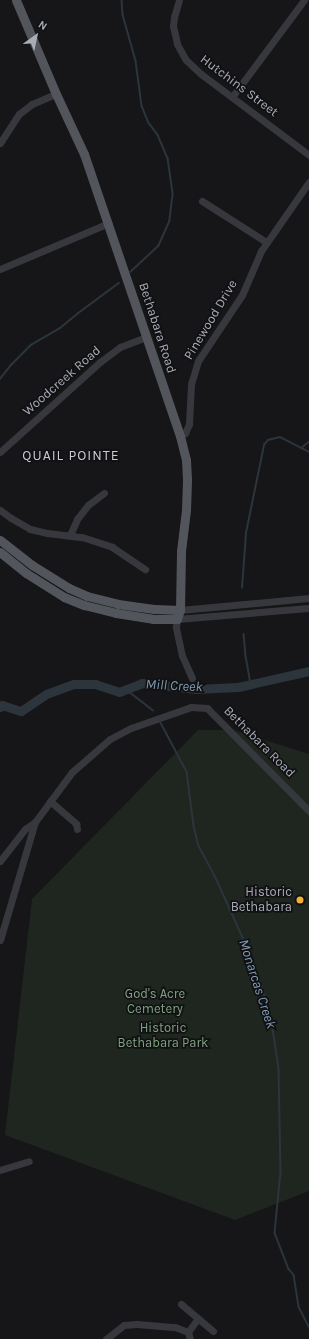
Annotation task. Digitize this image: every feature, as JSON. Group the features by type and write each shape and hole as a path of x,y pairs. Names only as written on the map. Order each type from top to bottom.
{"main road":[{"name":"Bethabara Road","path":"16,0 56,94 84,154 109,223 180,436 186,460 187,479 186,510 181,551 180,610 177,619"},
{"path":"0,540 32,564 69,588 87,596 125,605 154,609 180,610"},
{"path":"0,552 26,573 52,589 84,605 116,613 153,619 177,619"}],"street":[{"name":"Hutchins Street","path":"179,0 174,16 174,35 181,52 190,65 309,155"},
{"path":"232,97 304,0"},
{"path":"0,143 19,114 32,104 56,94"},
{"name":"Pinewood Drive","path":"180,436 185,433 189,424 191,384 194,372 208,346 242,296 266,242 309,182"},
{"path":"202,201 266,242"},
{"path":"0,269 109,223"},
{"name":"Woodcreek Road","path":"0,452 100,362 120,347 146,337"},
{"path":"70,535 77,519 88,505 104,493"},
{"path":"0,510 30,529 47,533 94,539 112,547 145,569"},
{"path":"180,610 309,598"},
{"path":"177,619 309,608"},
{"name":"Bethabara Road","path":"177,619 176,628 182,656 192,678"},
{"name":"Bethabara Road","path":"50,800 72,772 91,754 120,733 191,707 207,708 309,811"},
{"path":"0,940 35,822 50,800 76,824 77,829"},
{"path":"0,861 25,829 35,822"},
{"path":"0,1170 29,1161"},
{"path":"181,1304 213,1331"},
{"path":"106,1339 124,1325 129,1324 175,1327 189,1335 198,1318"}],"green space":[{"name":"Historic Bethabara Park","path":"198,730 233,730 309,754 309,1191 235,1220 5,1135 32,899"}],"waterway":[{"path":"122,0 123,15 136,61 142,106 149,123 158,135 168,158 173,195 170,221 159,246 131,272"},
{"path":"0,379 11,365 31,345 60,328 119,283"},
{"path":"242,588 246,533 264,445 268,440 280,437 309,452"},
{"path":"301,448 309,442"},
{"path":"244,634 251,684"},
{"name":"Mill Creek","path":"0,707 2,705 21,711 46,694 74,684 95,684 119,692 142,683 197,689 238,687 309,671"},
{"name":"Monarcas Creek","path":"127,690 153,710"},
{"name":"Monarcas Creek","path":"161,723 187,772 194,826 199,846 216,878 245,942 262,987 272,1022 279,1069 281,1172 275,1233 289,1269 294,1275 299,1307 309,1327"}],"place":[{"name":"Historic Bethabara","path":"300,900"}],"district":[{"name":"QUAIL POINTE","path":"71,456"}],"park label":[{"name":"God's Acre Cemetery","path":"155,1002"}]}
